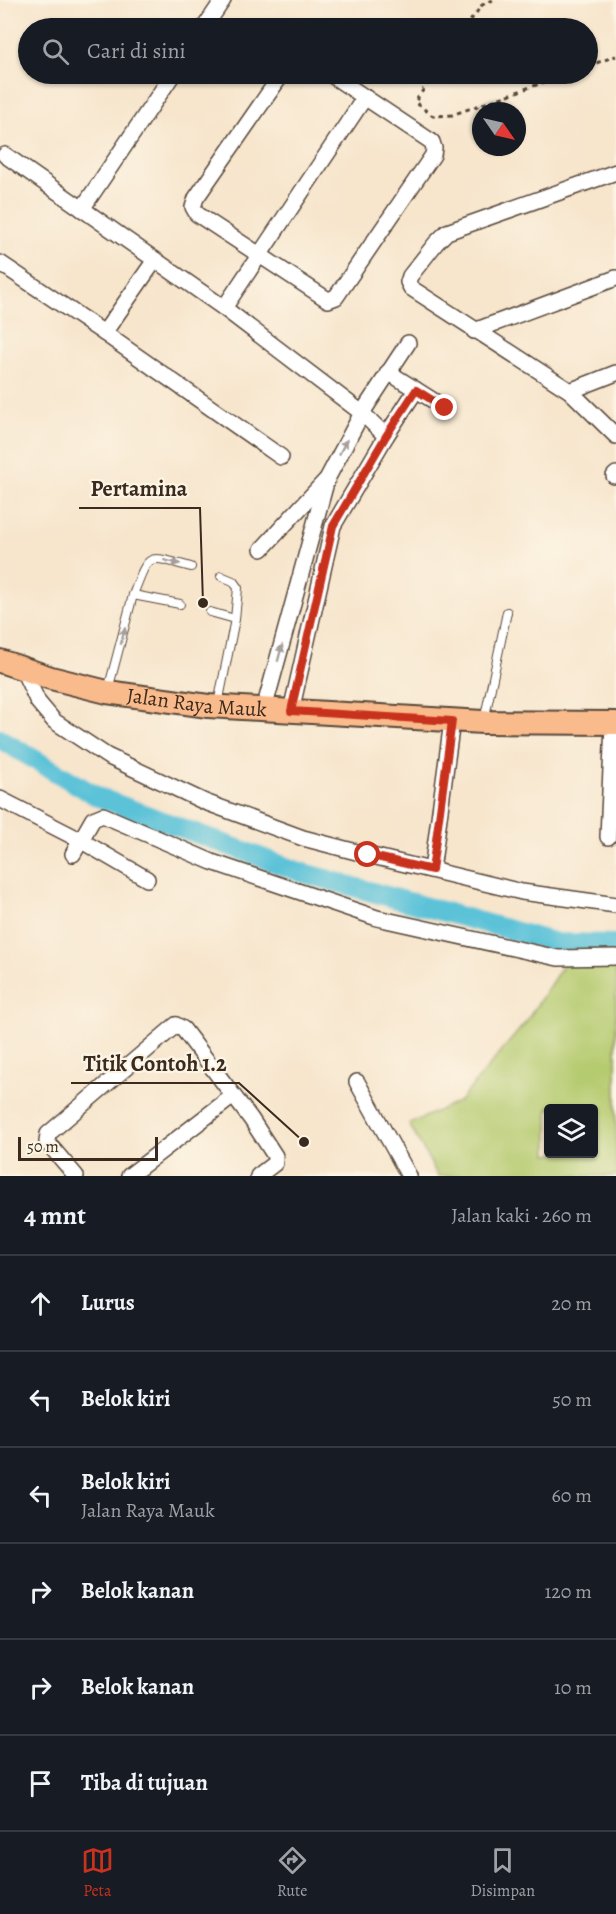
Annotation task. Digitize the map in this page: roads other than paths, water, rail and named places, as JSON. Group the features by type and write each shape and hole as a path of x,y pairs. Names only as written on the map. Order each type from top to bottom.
{"main road":[{"name":"Jalan Raya Mauk","path":"0,661 23,670 107,692 217,707 452,721 615,724"}],"street":[{"path":"211,18 223,0"},
{"path":"82,209 166,84"},
{"path":"275,84 196,198 193,207 196,214 328,300 336,297 433,155 434,148 432,142 345,84"},
{"path":"224,308 365,97"},
{"path":"5,155 224,308 362,413 386,436"},
{"path":"616,172 447,232 410,276 408,282 411,288 474,331 570,391 616,436"},
{"path":"104,333 155,260"},
{"path":"0,263 281,457"},
{"path":"474,331 616,278"},
{"path":"264,710 327,479 362,413 408,343"},
{"path":"388,372 445,408"},
{"path":"570,391 616,373"},
{"path":"291,711 333,526 416,390"},
{"path":"262,549 327,479"},
{"path":"316,521 333,526"},
{"path":"23,670 42,710 54,721 107,756 205,802 303,838 522,892 616,905"},
{"path":"432,870 452,721"},
{"path":"608,837 615,724"},
{"path":"0,799 80,840 147,879"},
{"path":"73,854 93,819 103,815 212,862 377,918 558,958 616,957"},
{"path":"76,1176 47,1142 48,1134 173,1026 183,1029 276,1158 272,1166 258,1176"},
{"path":"357,1082 409,1176"},
{"path":"129,1176 233,1096"}],"lane":[{"path":"107,692 134,595 146,563 158,559 191,567"},
{"path":"217,707 235,619 238,588 233,581 220,576"},
{"path":"134,595 180,604"},
{"path":"210,612 235,619"},
{"path":"483,722 507,612"}],"waterway":[{"path":"0,739 98,797 300,872 556,943 616,944"}],"place":[{"name":"Pertamina","path":"203,603"},
{"name":"Titik Contoh 1.2","path":"304,1142"}]}
